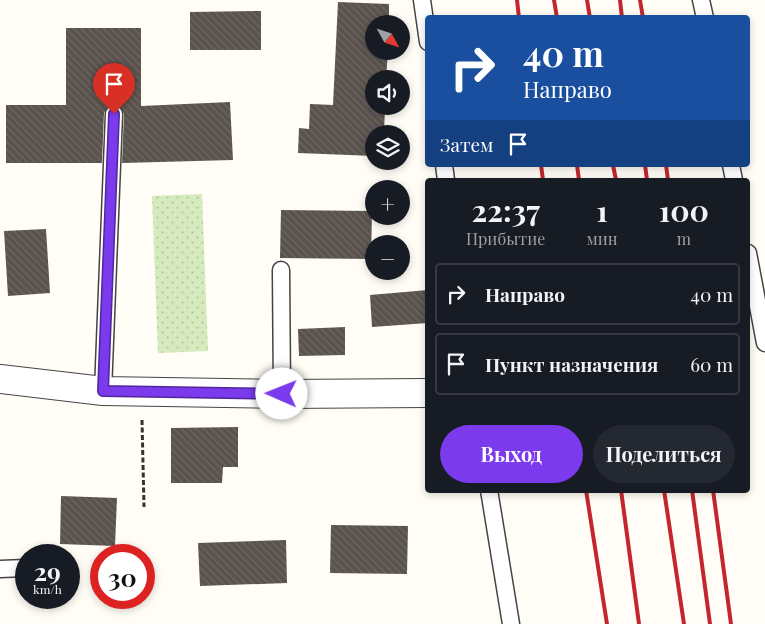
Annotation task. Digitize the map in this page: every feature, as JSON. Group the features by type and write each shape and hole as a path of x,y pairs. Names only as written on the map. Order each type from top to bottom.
{"street":[{"path":"0,379 103,391 282,394 425,393"}],"lane":[{"path":"422,0 425,21"},
{"path":"701,0 704,15"},
{"path":"103,391 114,114"},
{"path":"750,264 765,343"},
{"path":"280,270 282,394"},
{"path":"489,493 511,624"},
{"path":"0,569 15,568"}],"path":[{"path":"142,392 144,507"}],"green space":[{"path":"202,194 208,351 158,353 152,196"}],"building":[{"path":"338,2 389,4 389,15 365,15 365,60 387,60 387,70 365,70 365,115 385,115 384,125 365,125 365,156 298,153 299,128 309,129 310,104 333,105"},
{"path":"261,11 261,50 190,50 190,12"},
{"path":"66,28 141,28 141,106 230,102 233,160 122,163 124,114 120,106 114,104 109,105 104,113 102,163 6,163 6,105 66,105"},
{"path":"281,210 365,211 365,225 372,225 372,235 365,235 365,259 280,258"},
{"path":"46,229 50,293 8,296 4,231"},
{"path":"425,290 425,323 372,327 370,295"},
{"path":"345,327 345,355 299,356 298,329"},
{"path":"238,427 238,467 223,467 222,483 171,483 171,428"},
{"path":"61,496 117,498 115,544 60,544"},
{"path":"331,525 408,526 407,574 330,573"},
{"path":"286,540 287,583 200,586 198,543"}],"railway":[{"path":"517,0 519,15"},
{"path":"554,0 556,15"},
{"path":"587,0 590,15"},
{"path":"620,0 622,15"},
{"path":"640,0 642,15"},
{"path":"541,167 543,178"},
{"path":"577,167 579,178"},
{"path":"613,167 616,178"},
{"path":"645,167 647,178"},
{"path":"666,167 668,178"},
{"path":"586,493 607,624"},
{"path":"621,493 639,624"},
{"path":"664,493 684,624"},
{"path":"692,493 710,624"},
{"path":"713,493 731,624"}],"route":[{"path":"114,114 103,391 282,394"}]}
